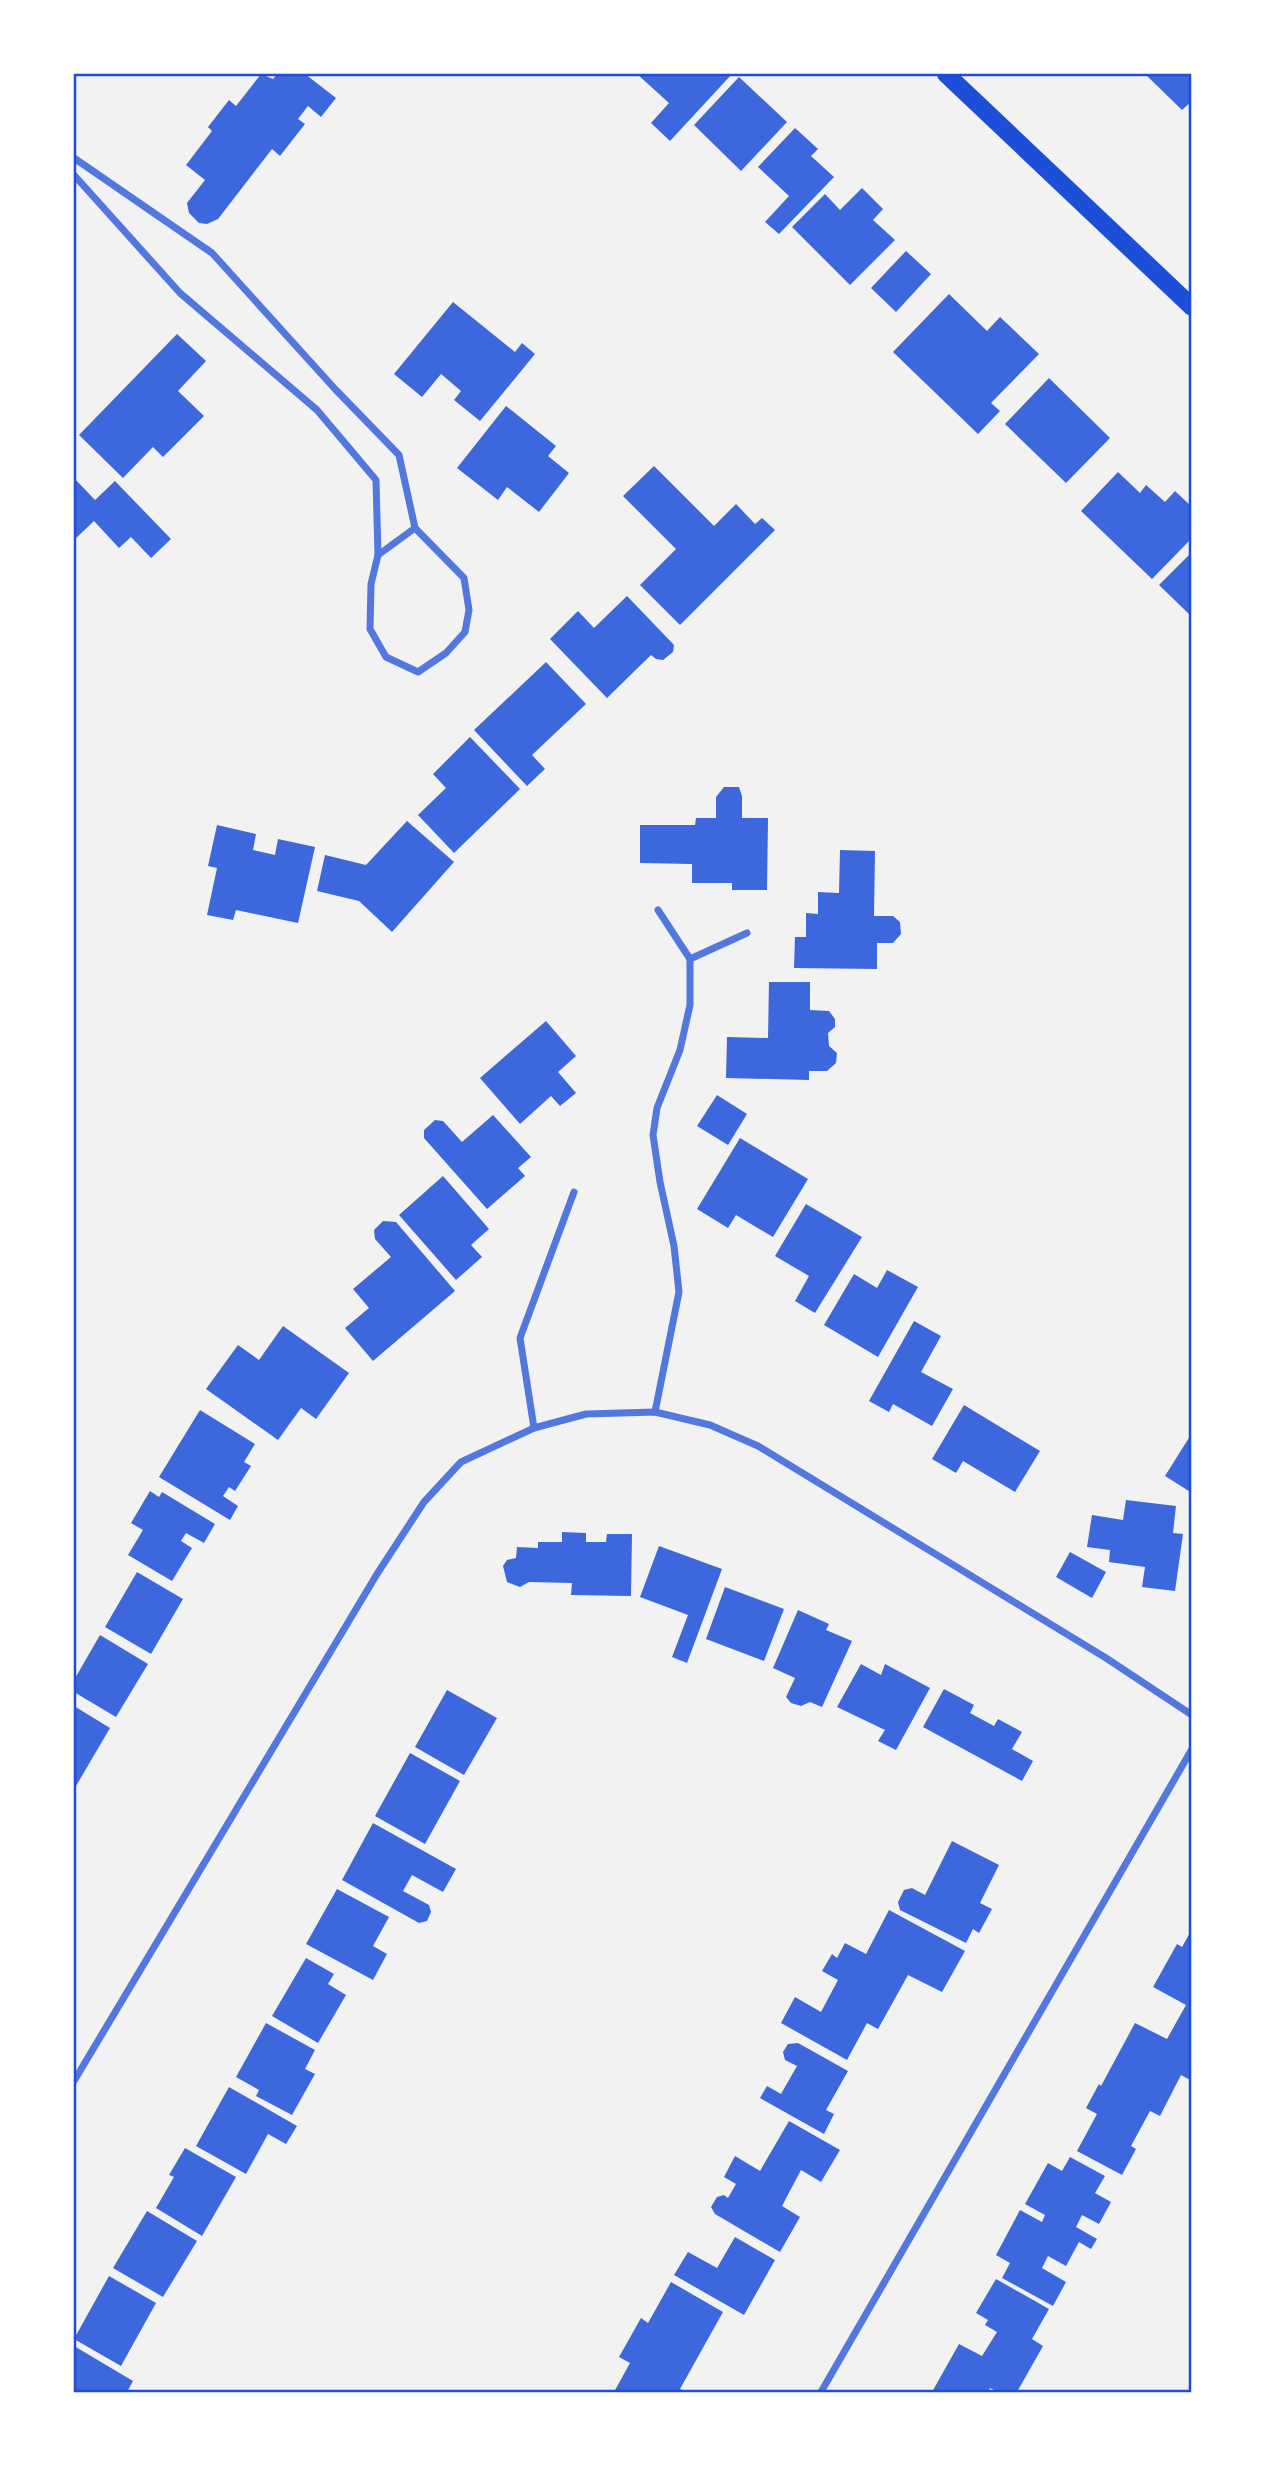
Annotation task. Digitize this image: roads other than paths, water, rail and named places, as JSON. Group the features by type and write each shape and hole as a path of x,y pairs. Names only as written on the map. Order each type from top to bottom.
{"main road":[{"path":"946,74 1192,307"}],"street":[{"path":"74,158 212,253 399,456 415,528 464,578 469,610 465,632 446,653 418,672 386,657 370,629 370,584 378,555 376,480 317,410 180,293 74,175"},
{"path":"378,555 415,528"},
{"path":"655,1412 679,1292 674,1246 653,1135 657,1108 683,1038 690,1005 690,959 658,910"},
{"path":"690,959 747,933"},
{"path":"534,1428 520,1338 574,1192"},
{"path":"74,2081 377,1574 424,1502 461,1462 534,1428 586,1414 655,1412 710,1426 758,1446 1094,1651 1192,1715"},
{"path":"821,2392 1192,1749"}]}
